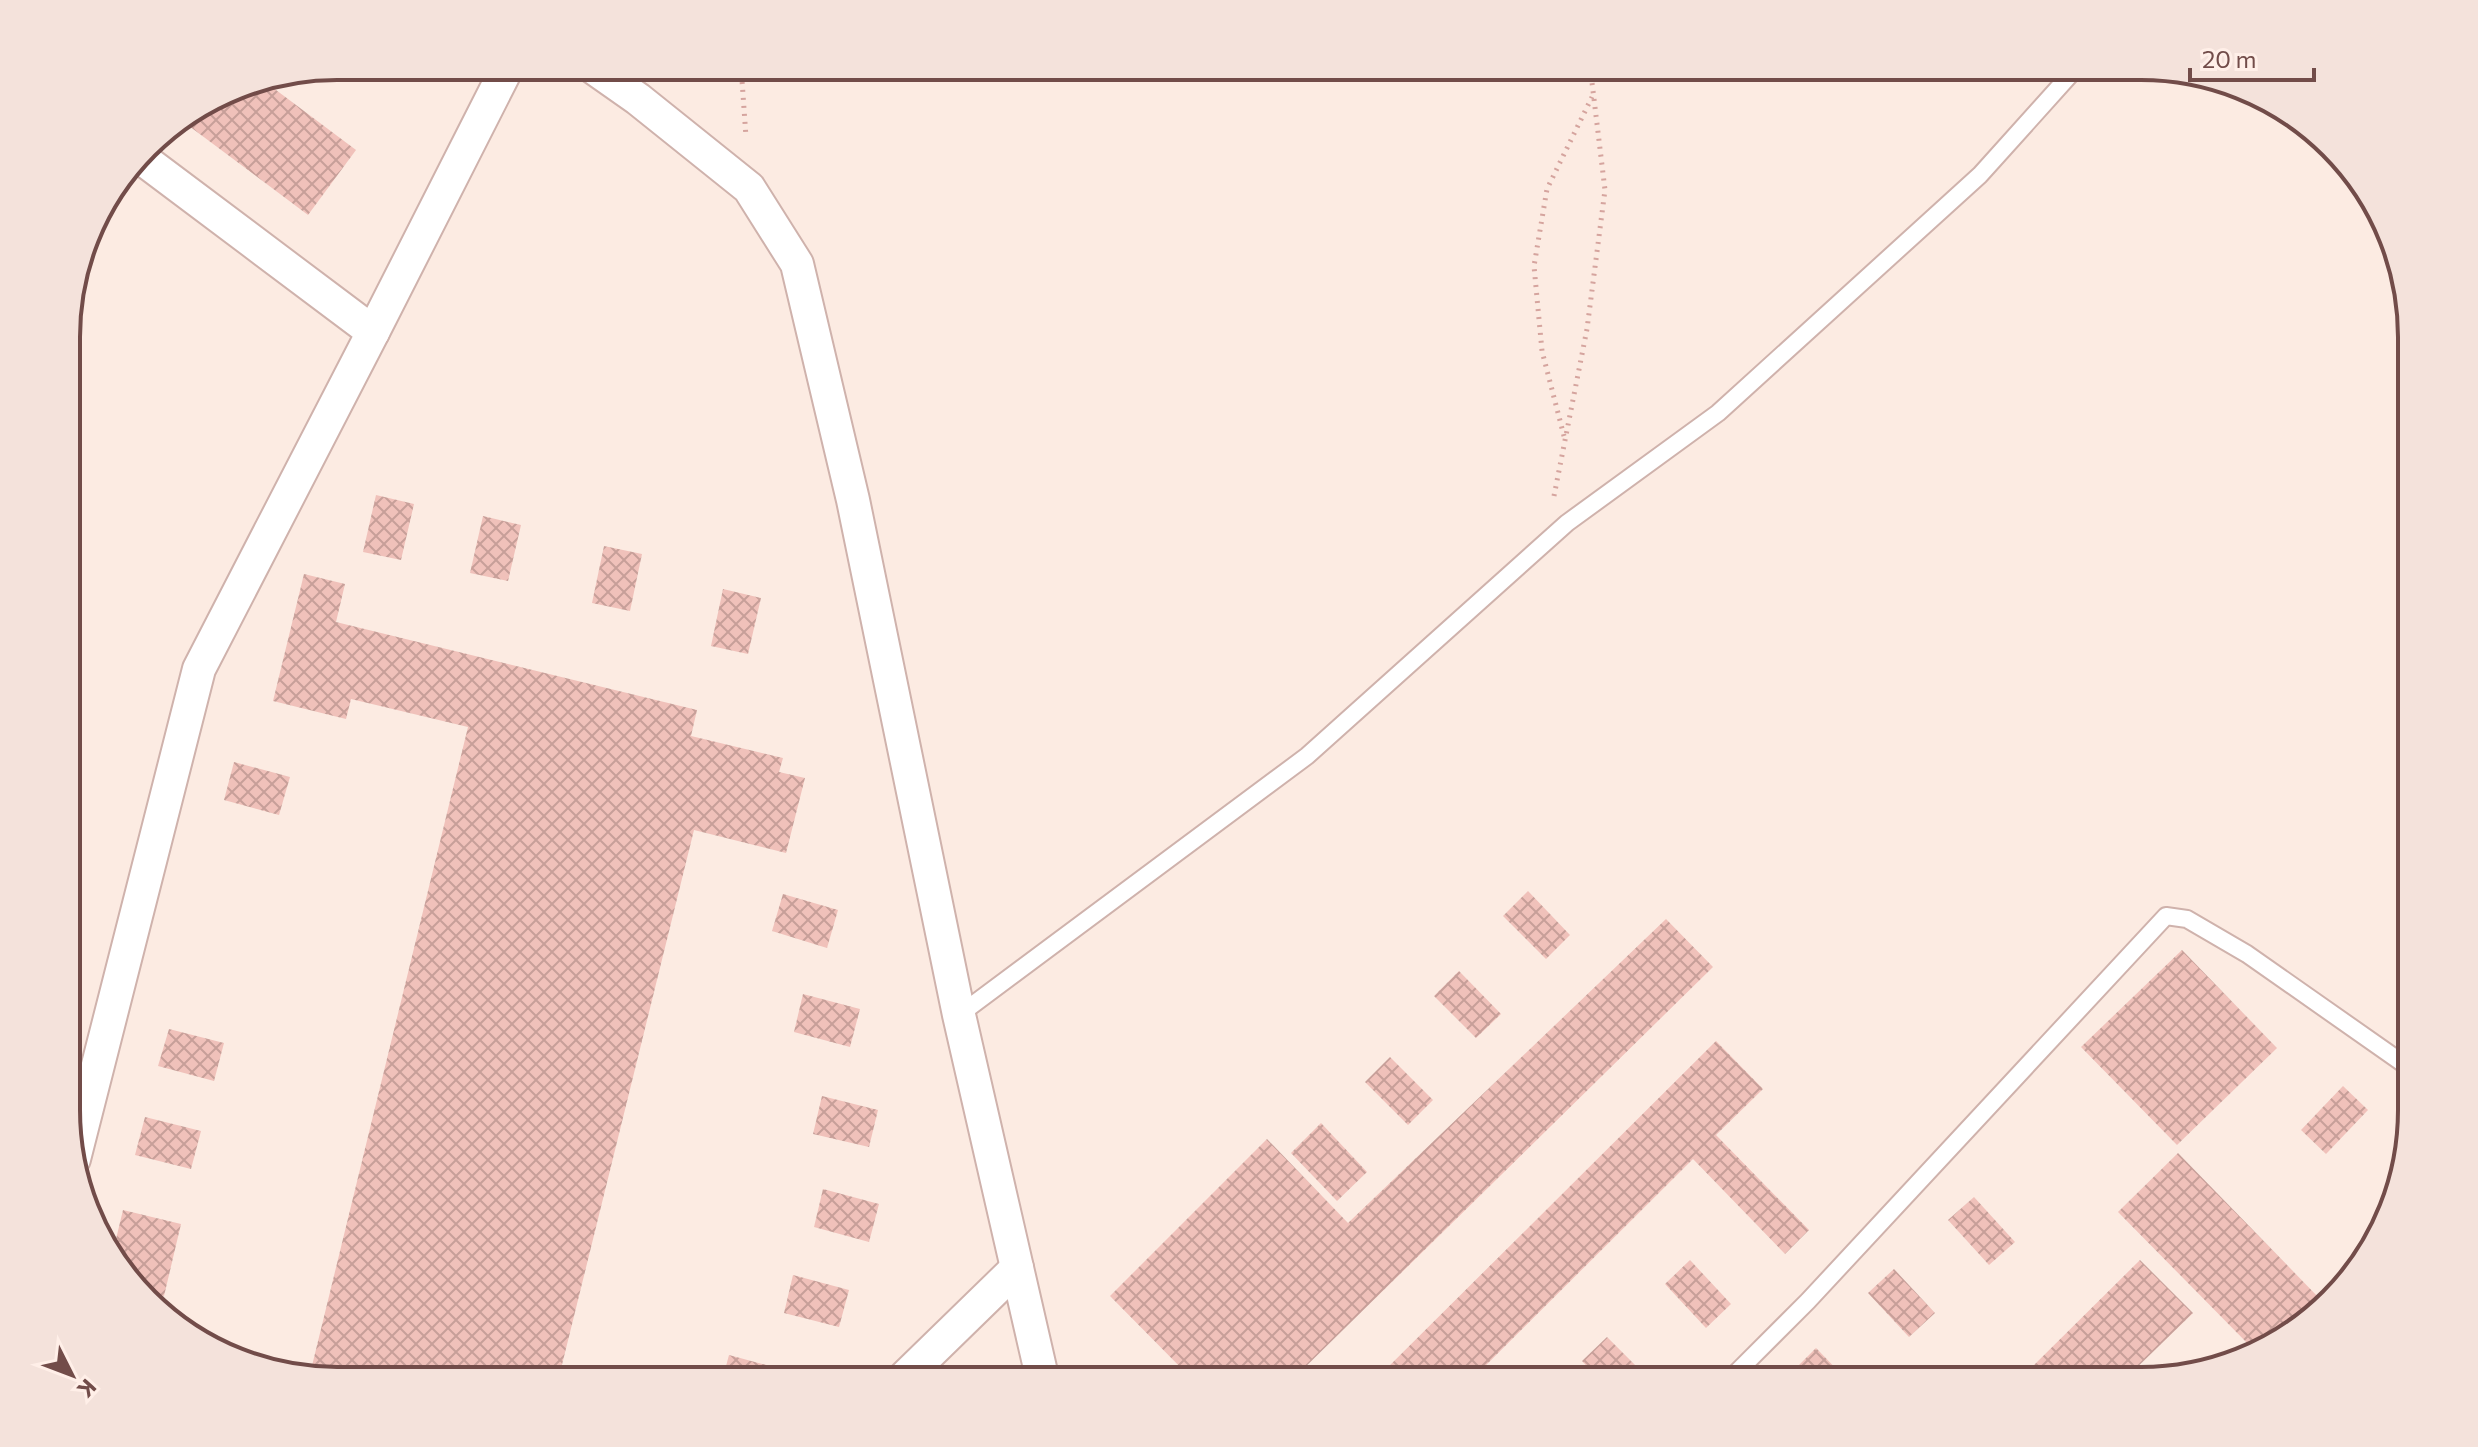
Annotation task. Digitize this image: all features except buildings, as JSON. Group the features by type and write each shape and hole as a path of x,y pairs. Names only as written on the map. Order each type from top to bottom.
{"street":[{"path":"81,1131 199,669 500,81"},
{"path":"612,81 749,188 797,264 853,500 959,1015 1040,1367"},
{"path":"149,163 373,332"},
{"path":"916,1367 1017,1268"}],"lane":[{"path":"959,1015 1307,756 1567,523 1718,413 1980,175 2065,80"},
{"path":"1743,1366 1808,1301 2166,916 2187,919 2247,954 2397,1059"}],"path":[{"path":"1545,544 1587,329 1605,190 1591,80"},
{"path":"742,81 749,188"},
{"path":"1565,440 1542,351 1534,266 1547,189 1592,96"}]}
